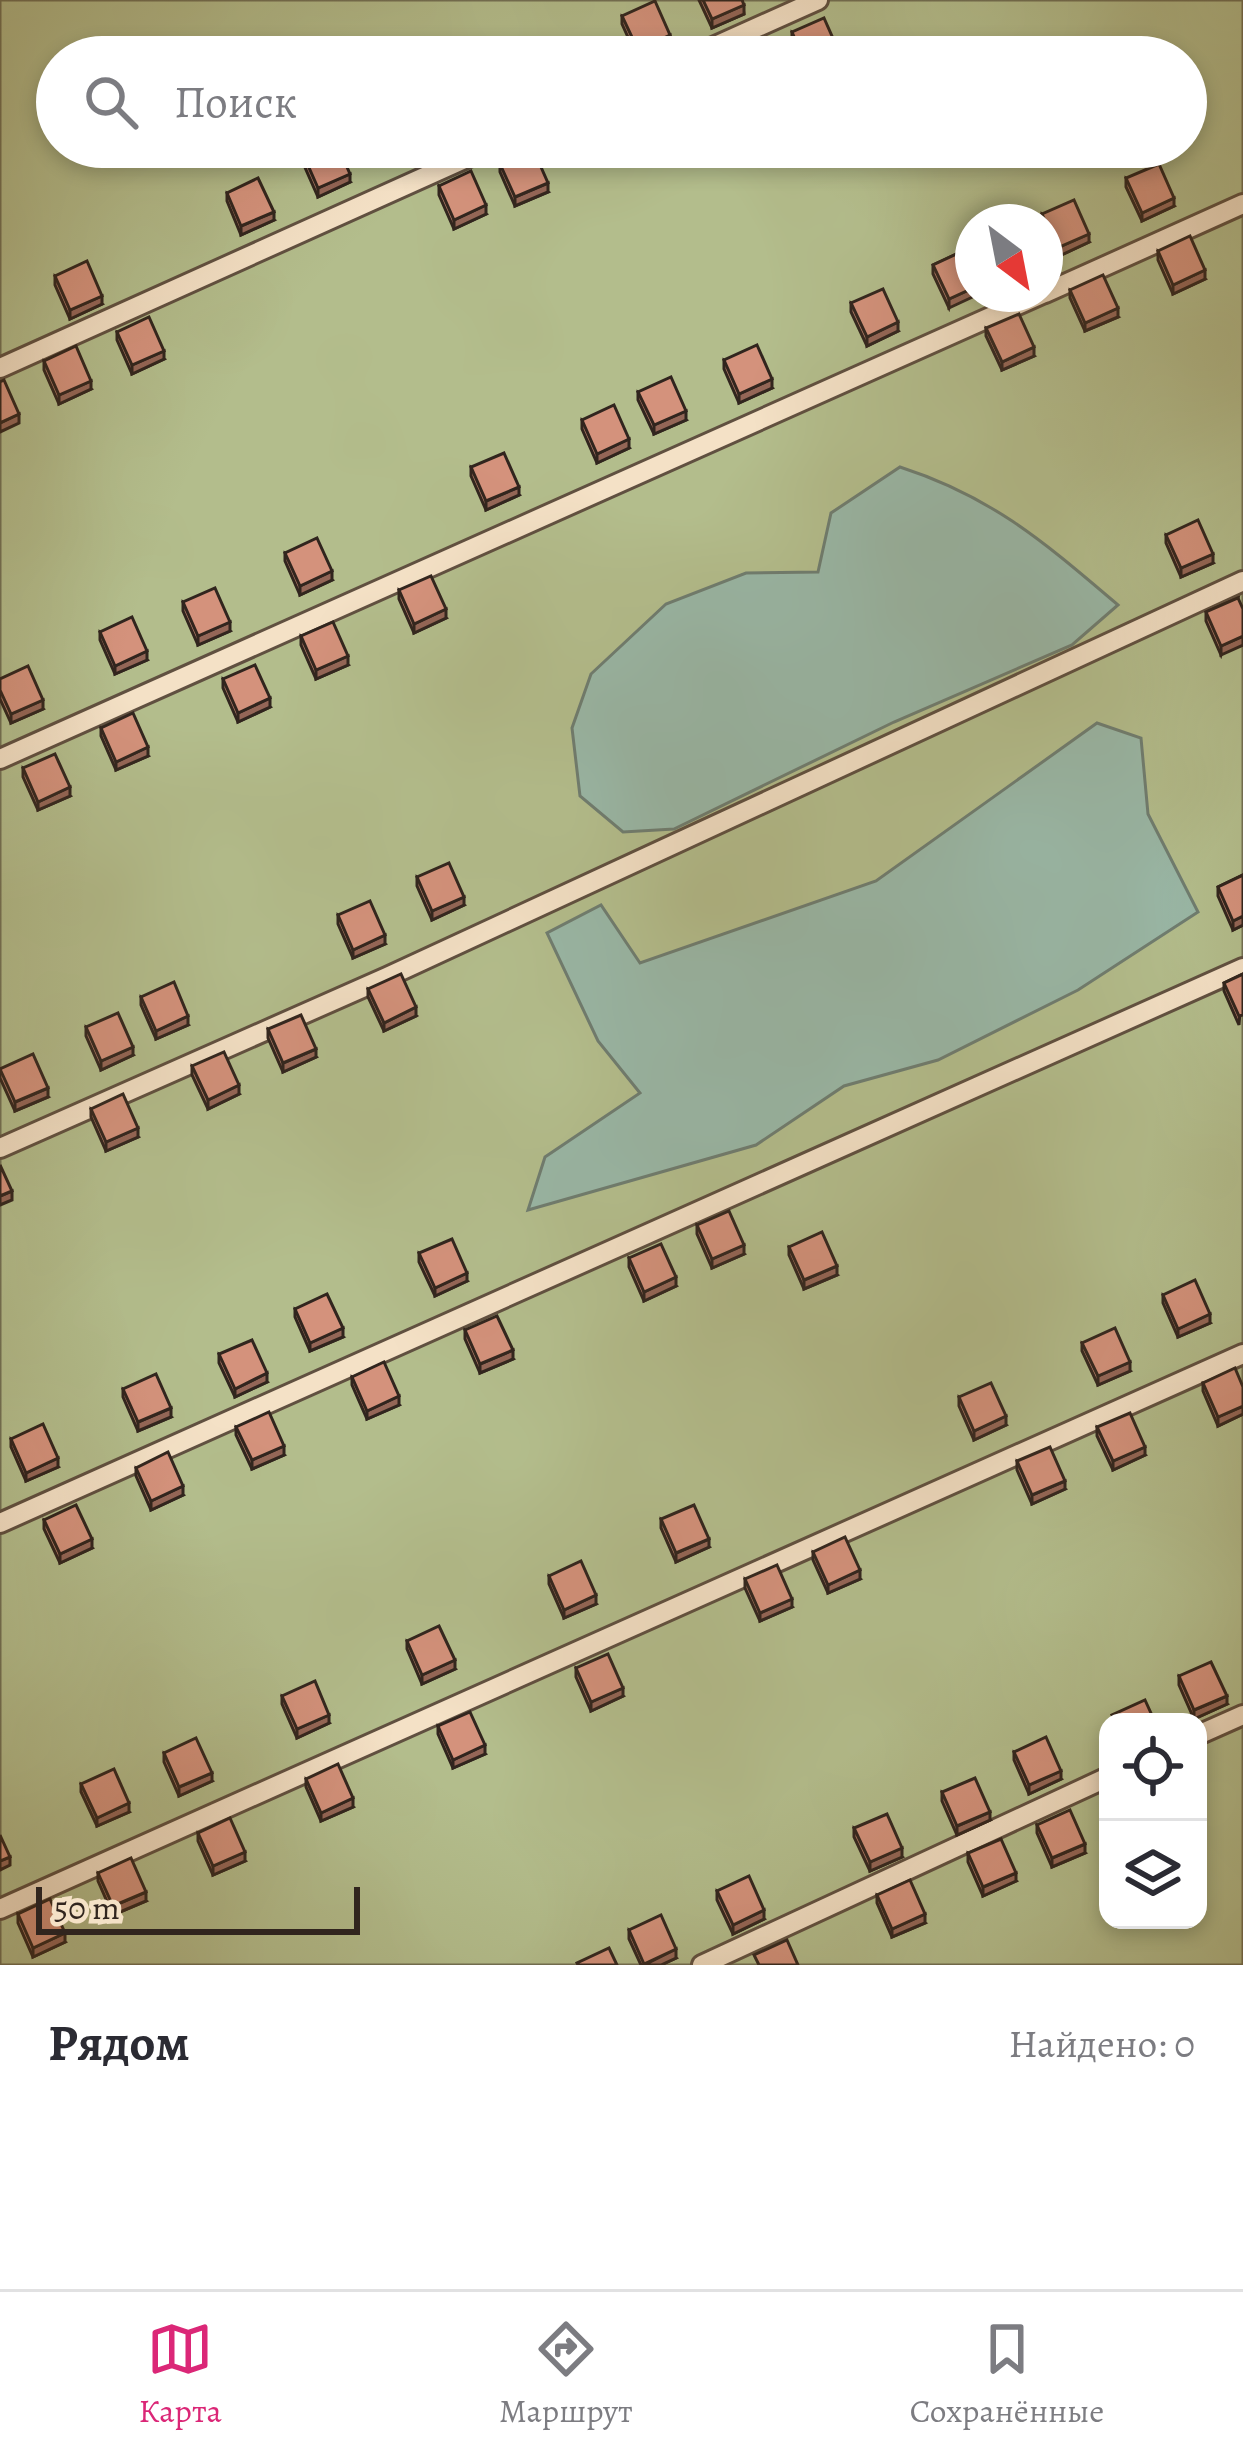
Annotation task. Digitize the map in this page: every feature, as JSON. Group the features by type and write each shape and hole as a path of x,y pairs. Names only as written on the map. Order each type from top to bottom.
{"lane":[{"path":"738,36 818,0"},
{"path":"0,368 444,168"},
{"path":"1063,284 1243,204"},
{"path":"0,759 1000,312"},
{"path":"0,1148 387,977 1243,581"},
{"path":"0,1522 1243,968"},
{"path":"0,1909 1243,1354"},
{"path":"1207,1732 1243,1714"},
{"path":"702,1965 1099,1781"}],"green space":[{"path":"0,0 1243,0 1243,1965 0,1965"}],"shaded area":[{"path":"900,467 991,508 1118,605 1072,645 894,722 674,829 623,832 580,796 572,728 591,674 666,604 746,573 818,572 831,513"},
{"path":"1097,723 1141,738 1148,814 1198,912 1078,990 938,1060 844,1086 756,1145 528,1210 545,1157 640,1093 598,1041 547,933 601,905 640,963 876,881"}],"building":[{"path":"703,0 742,0 744,5 712,19"},
{"path":"655,1 670,35 631,36 622,16"},
{"path":"824,18 832,36 794,36 792,32"},
{"path":"309,168 347,168 350,174 318,188"},
{"path":"502,168 541,168 548,183 515,197"},
{"path":"1161,168 1174,198 1142,213 1126,178"},
{"path":"471,171 486,205 454,220 439,186"},
{"path":"258,178 274,212 241,226 227,193"},
{"path":"1074,200 1089,234 1063,245 1063,205"},
{"path":"1190,236 1205,270 1173,285 1158,251"},
{"path":"955,255 955,296 949,299 933,265"},
{"path":"87,261 102,296 70,310 55,276"},
{"path":"1103,275 1118,308 1085,323 1070,290"},
{"path":"883,289 898,322 867,337 851,303"},
{"path":"1019,314 1034,347 1002,362 986,328"},
{"path":"149,317 164,351 132,365 117,332"},
{"path":"757,345 772,379 739,394 724,360"},
{"path":"76,346 91,381 59,395 44,361"},
{"path":"671,377 686,411 654,425 638,392"},
{"path":"4,380 19,414 0,423 0,382"},
{"path":"614,405 629,439 597,454 582,420"},
{"path":"504,453 519,487 486,501 471,467"},
{"path":"1198,520 1213,554 1181,568 1166,535"},
{"path":"317,538 332,571 300,586 285,553"},
{"path":"431,576 446,609 414,624 399,590"},
{"path":"215,588 230,622 198,636 183,602"},
{"path":"1238,598 1243,636 1221,646 1206,612"},
{"path":"132,617 147,651 115,666 100,632"},
{"path":"333,622 348,656 316,670 301,636"},
{"path":"255,665 270,698 238,713 223,679"},
{"path":"28,666 43,700 11,714 0,679"},
{"path":"133,713 148,747 116,762 101,728"},
{"path":"55,754 70,787 38,802 23,768"},
{"path":"449,863 464,897 432,911 417,877"},
{"path":"1243,875 1243,916 1233,921 1218,887"},
{"path":"370,901 385,935 353,950 338,915"},
{"path":"401,974 416,1007 384,1023 368,989"},
{"path":"1243,974 1243,1015 1239,1016 1224,983"},
{"path":"174,982 188,1016 156,1031 141,997"},
{"path":"118,1013 133,1047 101,1061 86,1027"},
{"path":"301,1015 316,1049 283,1063 268,1029"},
{"path":"224,1052 239,1085 208,1100 192,1066"},
{"path":"33,1054 48,1088 15,1102 0,1069"},
{"path":"123,1094 138,1128 106,1142 91,1109"},
{"path":"0,1165 12,1191 0,1196"},
{"path":"729,1211 744,1245 712,1259 697,1225"},
{"path":"822,1232 837,1266 804,1280 789,1247"},
{"path":"452,1239 467,1273 435,1288 419,1253"},
{"path":"661,1244 676,1277 644,1292 629,1258"},
{"path":"1195,1280 1210,1314 1178,1329 1163,1295"},
{"path":"327,1294 343,1328 310,1343 295,1309"},
{"path":"497,1316 513,1350 480,1364 465,1330"},
{"path":"1115,1328 1130,1362 1098,1376 1082,1343"},
{"path":"252,1340 267,1373 235,1389 219,1354"},
{"path":"384,1362 399,1396 367,1411 352,1377"},
{"path":"1235,1368 1243,1387 1243,1406 1218,1417 1203,1383"},
{"path":"156,1374 171,1408 138,1422 123,1389"},
{"path":"991,1383 1006,1416 974,1431 959,1397"},
{"path":"269,1412 284,1446 252,1460 236,1427"},
{"path":"1130,1413 1145,1447 1113,1461 1097,1427"},
{"path":"43,1424 58,1458 26,1473 11,1439"},
{"path":"1050,1447 1065,1481 1032,1495 1017,1461"},
{"path":"168,1452 183,1486 151,1501 136,1468"},
{"path":"76,1505 92,1539 60,1554 44,1520"},
{"path":"694,1505 709,1539 676,1553 661,1519"},
{"path":"845,1537 860,1570 828,1585 813,1552"},
{"path":"581,1561 596,1595 564,1610 549,1576"},
{"path":"777,1565 792,1599 760,1613 745,1579"},
{"path":"439,1626 455,1660 422,1675 407,1641"},
{"path":"608,1654 623,1688 591,1702 576,1668"},
{"path":"1211,1662 1227,1696 1194,1710 1179,1676"},
{"path":"315,1681 329,1715 297,1729 282,1696"},
{"path":"1145,1700 1151,1713 1116,1713"},
{"path":"470,1712 485,1745 453,1760 438,1726"},
{"path":"1046,1737 1061,1771 1029,1785 1014,1752"},
{"path":"196,1738 212,1773 179,1787 164,1753"},
{"path":"338,1764 353,1798 321,1813 306,1779"},
{"path":"114,1769 129,1803 97,1818 81,1784"},
{"path":"975,1778 990,1812 957,1826 942,1792"},
{"path":"1070,1810 1085,1844 1052,1858 1037,1825"},
{"path":"887,1814 902,1848 870,1862 854,1828"},
{"path":"230,1818 245,1852 213,1866 198,1833"},
{"path":"0,1835 10,1857 0,1861"},
{"path":"1001,1839 1016,1873 983,1887 968,1853"},
{"path":"131,1858 146,1892 113,1906 98,1873"},
{"path":"749,1876 764,1910 733,1925 717,1891"},
{"path":"910,1880 925,1914 892,1929 877,1895"},
{"path":"50,1899 65,1933 33,1948 18,1914"},
{"path":"661,1915 676,1949 644,1964 629,1930"},
{"path":"787,1940 798,1965 759,1965 754,1955"},
{"path":"609,1948 617,1965 578,1965 577,1963"}]}
